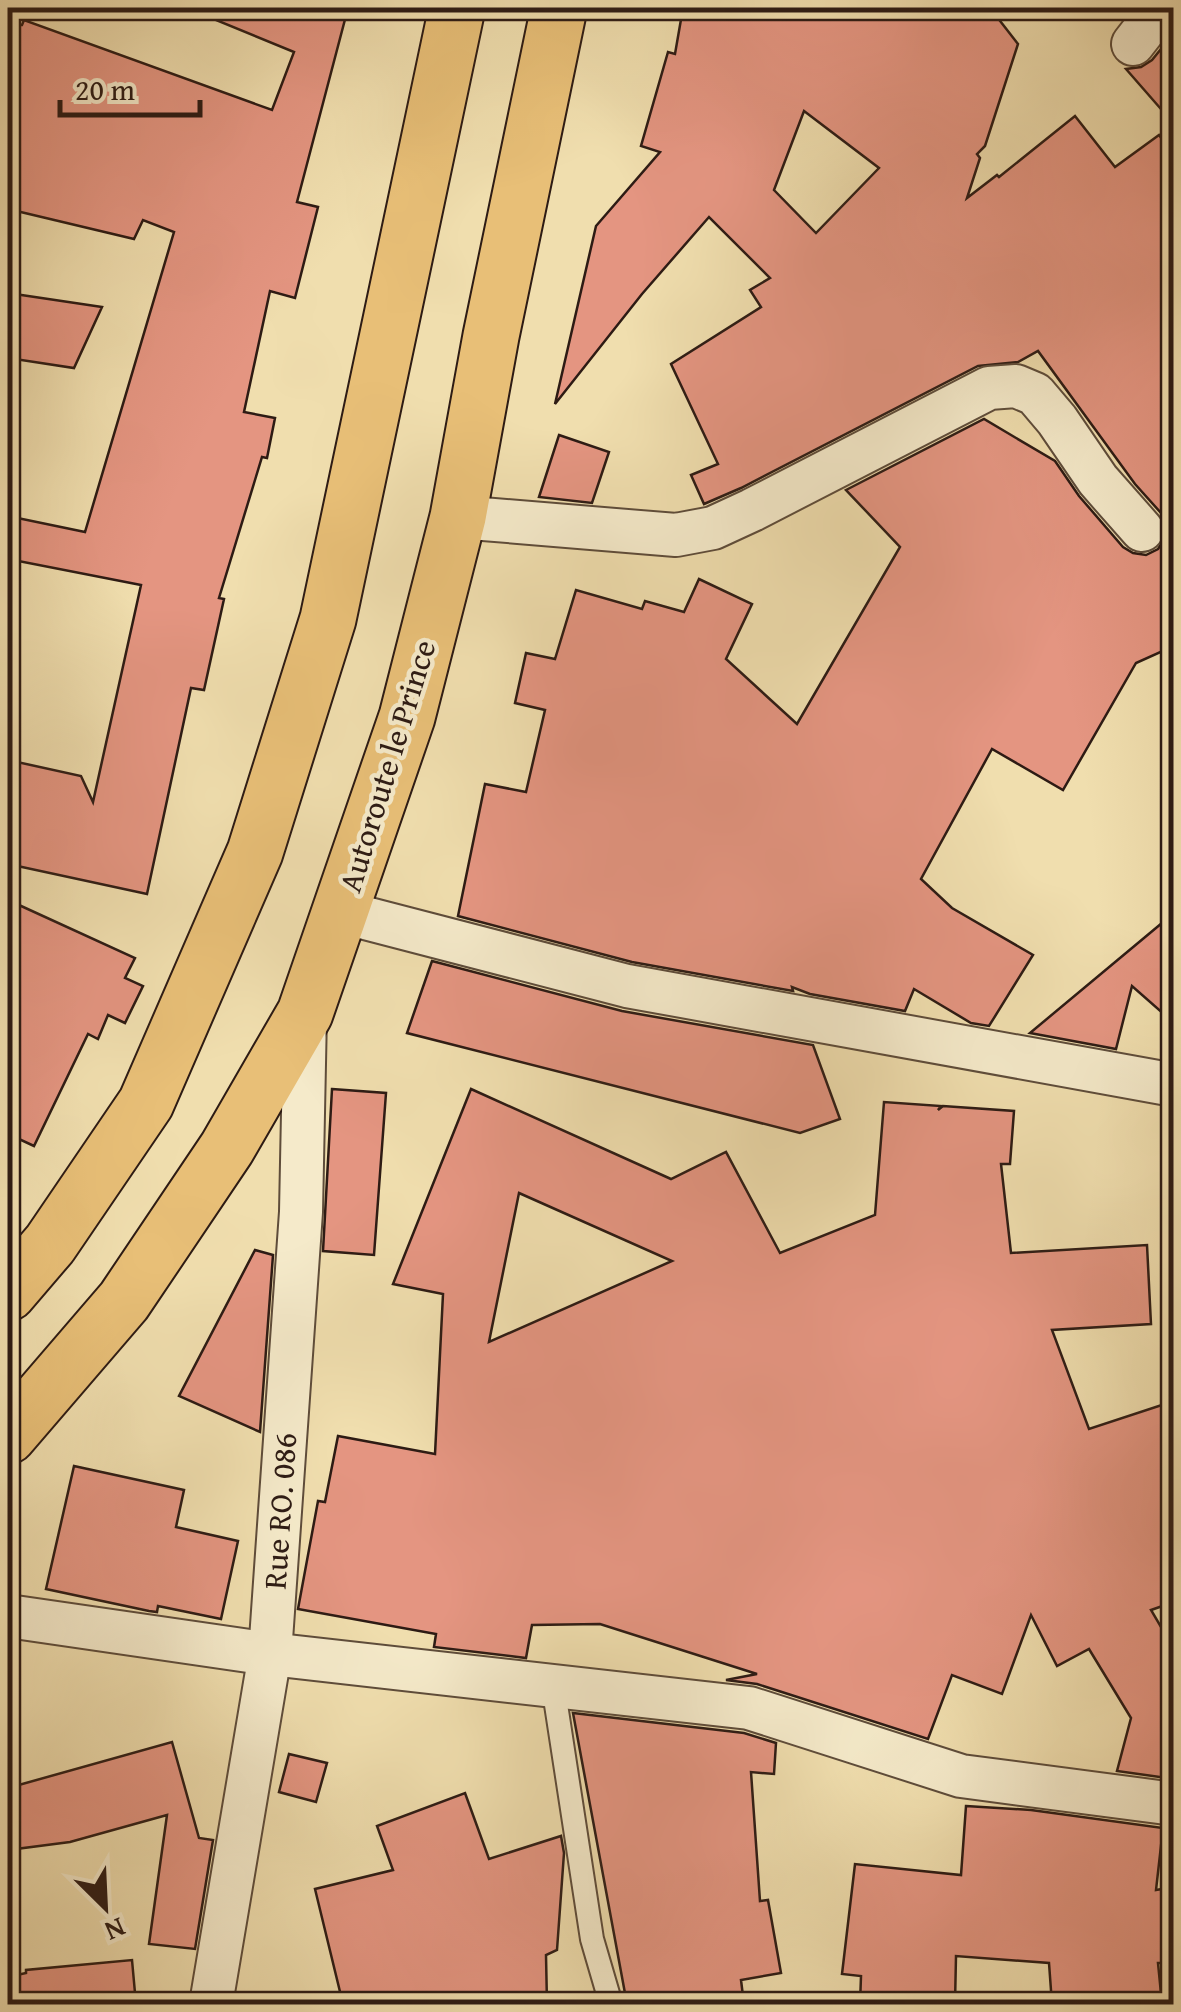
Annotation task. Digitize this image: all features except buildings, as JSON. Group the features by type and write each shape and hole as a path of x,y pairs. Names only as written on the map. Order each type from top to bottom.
{"main road":[{"path":"8,1293 50,1244 146,1103 255,852 328,620 458,8"},
{"name":"Autoroute le Prince","path":"8,1436 124,1301 228,1148 305,1014 407,716 458,517 559,8"}],"street":[{"path":"1133,44 1162,8"},
{"path":"458,517 676,535 714,528 989,388 1016,386 1035,394 1098,480 1142,530"},
{"path":"342,912 627,986 1174,1086"},
{"name":"Rue RO. 086","path":"211,2004 270,1654 301,1212 305,1014"},
{"path":"8,1616 270,1654 749,1708 960,1776 1174,1804"}],"lane":[{"path":"553,1684 592,1939 611,2004"}]}
